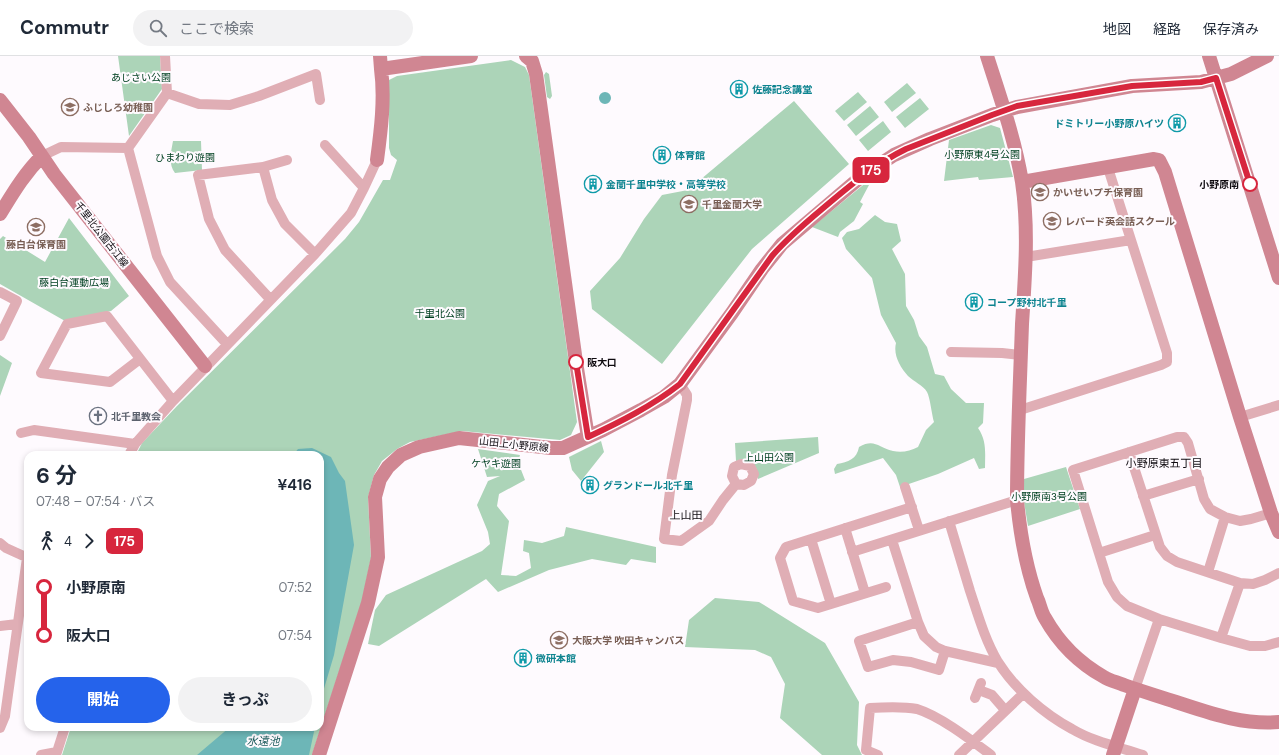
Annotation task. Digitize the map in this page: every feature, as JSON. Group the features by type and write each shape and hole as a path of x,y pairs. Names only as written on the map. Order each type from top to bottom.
{"street":[{"path":"128,148 167,93 165,56"},
{"path":"131,451 135,444 205,366 315,254 351,213 377,160 381,124 382,78 380,62 471,56"},
{"path":"987,56 1016,154 1022,182 1025,209 1026,254 1021,355 1017,500 1025,558 1044,617 1062,644 1084,664 1105,678 1214,714 1241,721 1262,724 1279,722"},
{"path":"1209,56 1279,278"},
{"name":"山田上小野原線","path":"319,755 368,603 378,557 375,497 380,479 388,467 401,455 419,447 459,438 563,448 588,437 664,397 680,384 782,244 862,176 894,155 930,139 1017,106 1132,86 1201,82 1231,74 1267,56"},
{"path":"532,58 536,74 576,362 588,437"},
{"path":"167,93 199,104 230,105 259,96 316,74 320,100"},
{"name":"千里北公園古江線","path":"0,100 59,180 205,366"},
{"path":"325,145 364,188"},
{"path":"0,214 19,182 42,156 61,147 128,148"},
{"path":"128,148 157,256 170,282 227,344"},
{"path":"270,300 224,250 209,219 198,175 263,167 287,160"},
{"path":"1022,182 1159,160 1165,172 1240,417 1279,532"},
{"path":"263,167 272,200 285,224 315,254"},
{"path":"1020,410 1167,362 1167,353 1108,168"},
{"path":"1026,254 1032,256 1130,240"},
{"path":"0,292 17,301 0,336"},
{"path":"140,359 110,382 41,373 67,324 107,316 173,401"},
{"path":"951,352 1021,355"},
{"path":"680,384 687,395 687,400 672,475 664,540 681,541 708,521 736,484"},
{"path":"1240,417 1279,405"},
{"path":"21,433 34,430 135,444"},
{"path":"1271,512 1250,520 1240,520 1225,517 1210,509 1204,499 1188,443 1184,437 1177,437 1073,470 1108,582 1117,597 1127,606 1159,619 1250,646 1265,646 1279,642"},
{"path":"1130,452 1155,535 1160,548 1167,556 1176,562 1240,582 1253,584 1279,573"},
{"path":"1143,496 1199,478"},
{"path":"905,487 919,530"},
{"path":"852,552 1017,500"},
{"path":"886,587 818,608 794,601 780,558 786,547 912,507"},
{"path":"1208,572 1225,517"},
{"path":"949,521 979,620 998,663 1023,694 1053,718 1114,751 1128,750 1143,755"},
{"path":"845,528 865,593"},
{"path":"1099,553 1155,535"},
{"path":"811,539 831,604"},
{"path":"892,540 918,622 924,636 936,647 945,651 998,663"},
{"path":"0,543 6,548 24,556"},
{"path":"0,728 5,716 4,692 24,582"},
{"path":"1222,638 1240,582"},
{"path":"1114,751 1159,619"},
{"path":"918,622 860,641 868,667 893,660 911,662 939,670 945,651"},
{"path":"0,626 17,624"},
{"path":"978,690 992,695 1006,710"},
{"path":"959,755 1023,694"},
{"path":"878,755 866,750 870,708 898,707 916,709 932,715 973,741 991,755"},
{"path":"41,755 57,753 64,731"}],"green space":[{"name":"あじさい公園","path":"118,56 160,56 162,89 129,136"},
{"name":"千里北公園","path":"511,60 525,67 529,75 577,422 571,435 560,440 462,431 410,442 397,449 382,461 374,475 368,497 371,558 362,601 324,718 324,451 138,451 142,443 177,406 345,239 359,222 383,180 390,180 397,160 391,155 389,148 389,80 397,76"},
{"path":"546,72 549,74 552,96 550,99 547,97 544,75"},
{"path":"907,83 916,93 892,112 884,102"},
{"path":"858,92 867,102 844,121 835,111"},
{"path":"920,98 929,109 905,128 896,117"},
{"path":"794,101 849,164 752,249 662,364 592,309 590,291 620,258 644,219 662,195 688,190"},
{"path":"870,106 879,117 856,136 847,125"},
{"path":"883,121 891,132 868,151 859,140"},
{"name":"小野原東4号公園","path":"991,125 1000,128 1013,177 979,180 978,177 944,181 949,140"},
{"name":"ひまわり遊園","path":"173,141 201,141 202,170 175,173 171,166"},
{"path":"868,181 869,185 860,202 863,204 854,221 840,232 838,237 812,227"},
{"path":"875,215 885,222 897,224 901,241 892,249 905,274 906,306 914,320 919,336 927,347 935,374 944,376 951,389 966,403 984,403 983,423 978,428 984,442 985,468 979,469 974,458 938,474 900,487 896,475 883,458 835,474 834,469 837,464 854,457 859,447 864,444 876,444 888,450 900,452 909,451 918,447 926,430 934,422 927,392 923,387 908,376 898,361 895,352 896,343 881,315 872,278 846,249 842,238 847,232 859,229"},
{"name":"藤白台運動広場","path":"69,218 129,296 111,311 65,321 0,284 0,239 3,236 45,262"},
{"path":"0,355 12,363 0,396"},
{"name":"上山田公園","path":"818,437 819,453 758,479 757,469 754,465 745,459 736,461 735,443"},
{"path":"601,441 604,452 581,481 572,470 569,457"},
{"name":"ケヤキ遊園","path":"478,449 520,455 518,462 525,480 499,494 497,506 509,521 501,575 516,576 531,568 529,553 523,551 524,540 542,543 564,536 566,527 656,547 656,563 631,559 626,565 592,559 549,570 498,592 486,579 379,646 368,644 375,610 386,595 482,551 490,544 488,532 477,505 488,481 500,476 487,477"},
{"name":"小野原南3号公園","path":"1066,467 1080,509 1028,526 1024,502 1024,479"},
{"path":"715,598 759,602 825,643 859,702 857,745 862,755 822,755 780,718 785,684 771,657 755,650 685,647 689,620"},
{"name":"千里北公園","path":"70,731 320,731 312,755 62,755"}],"water":[{"path":"603,92 607,92 611,98 607,104 603,104 599,100 599,96"},
{"path":"312,448 318,451 296,451 298,449"},
{"path":"324,454 331,457 345,481 354,545 334,655 324,689"},
{"name":"水遠池","path":"225,731 314,731 309,755 197,755"}],"bus line":[{"name":"175","path":"576,362 584,420 588,437 664,397 680,384 699,360 762,269 782,244 862,176 906,149 1017,106 1132,86 1201,82 1216,78 1250,184"}],"place":[{"name":"佐藤記念講堂","path":"739,89"},
{"name":"ふじしろ幼稚園","path":"70,107"},
{"name":"ドミトリー小野原ハイツ","path":"1177,123"},
{"name":"体育館","path":"662,155"},
{"name":"金蘭千里中学校・高等学校","path":"593,184"},
{"name":"小野原南","path":"1250,184"},
{"name":"かいせいプチ保育園","path":"1040,192"},
{"name":"千里金蘭大学","path":"689,204"},
{"name":"レパード英会話スクール","path":"1052,221"},
{"name":"藤白台保育園","path":"36,227"},
{"name":"コープ野村北千里","path":"974,302"},
{"name":"阪大口","path":"576,362"},
{"name":"北千里教会","path":"98,416"},
{"name":"グランドール北千里","path":"590,485"},
{"name":"大阪大学 吹田キャンパス","path":"559,640"},
{"name":"微研本館","path":"523,658"}],"district":[{"name":"小野原東五丁目","path":"1164,463"},
{"name":"上山田","path":"686,515"}]}
